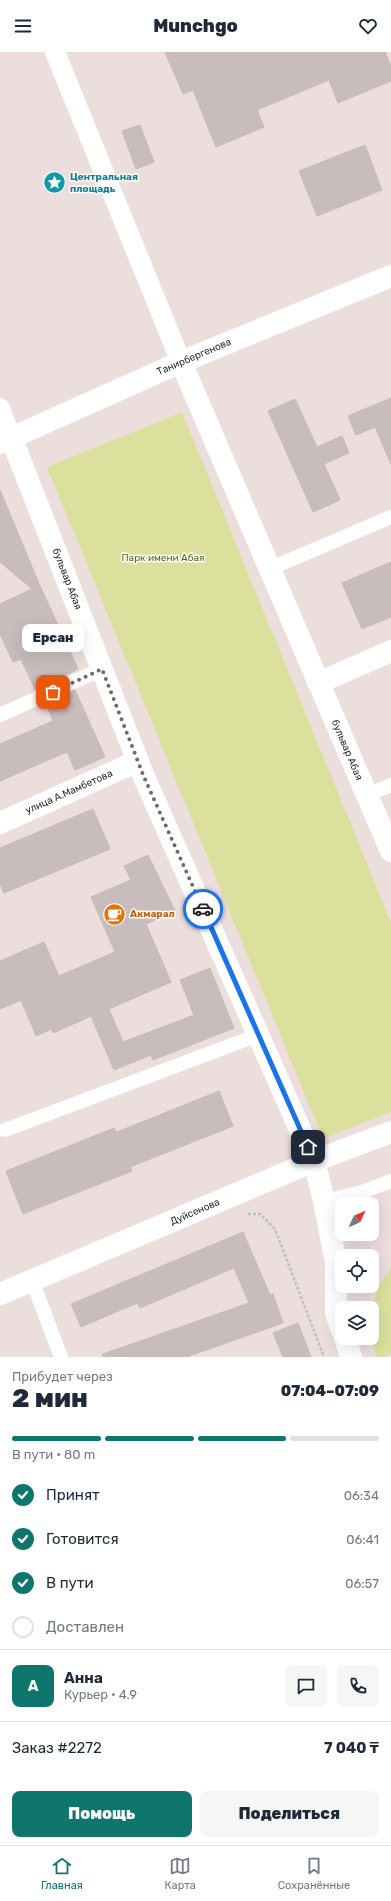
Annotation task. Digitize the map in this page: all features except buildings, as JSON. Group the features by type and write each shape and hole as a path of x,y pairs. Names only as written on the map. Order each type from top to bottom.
{"street":[{"path":"54,52 181,362"},
{"name":"Танирбергенова","path":"6,440 181,362 391,276"},
{"name":"бульвар Абая","path":"181,362 391,851"},
{"path":"0,408 6,440"},
{"name":"бульвар Абая","path":"6,440 102,669 138,761 314,1161"},
{"path":"318,683 391,651"},
{"name":"улица А.Мамбетова","path":"0,823 138,761"},
{"name":"Дуйсенова","path":"0,1294 314,1161 391,1132"},
{"path":"314,1161 324,1201 336,1263 336,1301"},
{"path":"348,1345 352,1357"}],"lane":[{"path":"269,569 391,517"},
{"path":"0,715 102,669"},
{"path":"367,795 391,785"},
{"path":"5,1130 258,1035"},
{"path":"324,1201 362,1192 391,1181"},
{"path":"32,1280 61,1357"}],"path":[{"path":"246,1214 260,1214 275,1229 324,1357"}],"green space":[{"name":"Парк имени Абая","path":"182,412 391,922 391,1112 323,1139 47,467"},
{"path":"391,1266 391,1354 384,1357 377,1357 373,1345 379,1345 379,1301 374,1301 376,1293 379,1293 379,1286"}],"way so far":[{"path":"53,692 102,669 144,777 203,909"}],"place":[{"name":"Центральная площадь","path":"54,183"},
{"name":"Ерсан","path":"53,692"},
{"name":"Акмарал","path":"114,914"}],"route":[{"path":"203,909 308,1147"}]}
